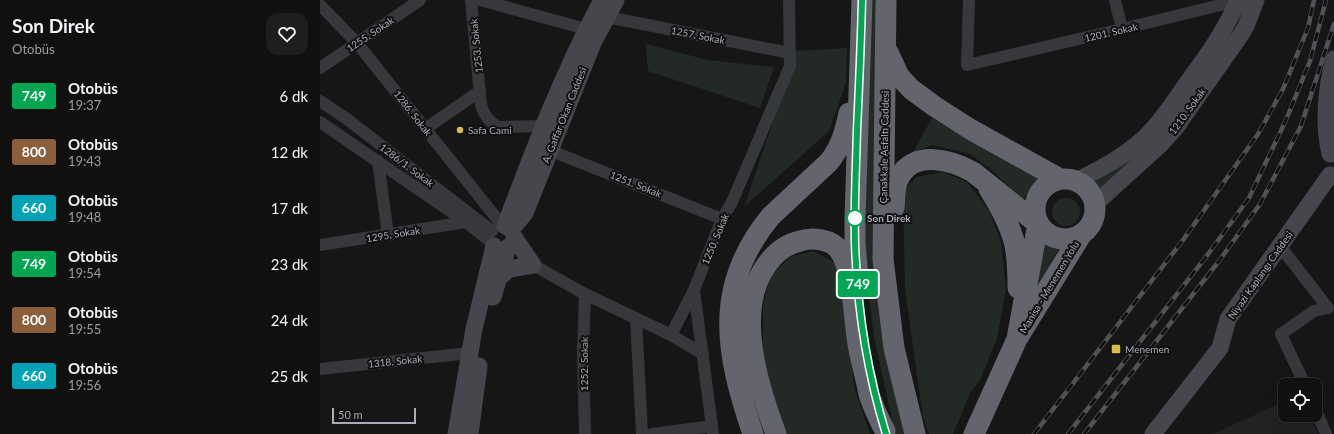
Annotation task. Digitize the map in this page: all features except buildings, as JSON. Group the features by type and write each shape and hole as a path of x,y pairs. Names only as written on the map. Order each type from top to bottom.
{"highway":[{"path":"862,0 855,243 859,298 865,346 872,380 886,432"},
{"name":"Çanakkale Asfaltı Caddesi","path":"886,0 883,252 894,348 915,434"},
{"path":"886,48 899,76 911,89 970,129 1068,180 1085,186 1092,194 1095,204"},
{"path":"753,434 739,388 730,347 729,332 734,285 739,270 764,224 829,162 837,152 846,130 860,68"},
{"path":"889,306 896,278 894,208 896,187 899,177 904,170 912,164 922,160 940,160 951,162 963,167 973,172 1038,224"},
{"name":"Manisa - Menemen Yolu","path":"1068,180 1052,182 1045,186 1038,196 1034,208 1035,216 1038,224 1046,233 1057,239 1066,240 1081,235 1093,222 1095,204"},
{"path":"985,182 1008,224 1014,240 1018,265 1018,339"},
{"name":"Manisa - Menemen Yolu","path":"1018,339 1038,224"},
{"name":"Manisa - Menemen Yolu","path":"974,434 1018,339 1081,235"},
{"path":"776,434 765,404 753,353 751,335 752,298 760,275 772,258 790,244 801,240 812,239 830,243 839,249 844,259 849,276 858,343 870,399 886,432"}],"street":[{"name":"1255. Sokak","path":"320,68 420,0"},
{"name":"1253. Sokak","path":"471,0 481,105 484,114 493,124 498,127 543,126"},
{"path":"480,0 586,29"},
{"name":"A. Gaffar Okan Caddesi","path":"456,434 482,294 543,126 586,29 602,0"},
{"name":"A. Gaffar Okan Caddesi","path":"470,434 478,366 497,280 502,236 525,213 549,150 593,44 616,0"},
{"name":"1250. Sokak","path":"713,430 694,290 722,219 732,202 790,66 789,0"},
{"name":"1201. Sokak","path":"969,0 968,65 1122,30 1238,0"},
{"path":"1115,0 1122,30"},
{"path":"1238,0 1254,4"},
{"name":"1210. Sokak","path":"1068,180 1107,165 1144,138 1160,119 1211,49 1226,26 1238,0"},
{"name":"1210. Sokak","path":"1095,204 1160,145 1177,126 1240,36 1246,26 1254,4"},
{"name":"1286. Sokak","path":"320,5 357,43 425,129 502,236"},
{"name":"1257. Sokak","path":"607,17 790,53"},
{"path":"1332,177 1326,164 1332,152 1326,131 1328,83 1334,59"},
{"path":"425,129 480,91"},
{"name":"1286/1. Sokak","path":"320,101 347,119 502,236"},
{"name":"1286/1. Sokak","path":"320,122 378,160 466,222 502,236"},
{"name":"1251. Sokak","path":"549,150 722,219"},
{"path":"378,160 388,235"},
{"name":"Niyazi Kaplangı Caddesi","path":"1153,434 1220,348 1228,319 1332,177"},
{"name":"1295. Sokak","path":"320,245 466,222"},
{"path":"502,236 533,265 585,294 671,335 703,354"},
{"path":"1280,246 1331,307 1314,311 1281,334 1302,378"},
{"path":"497,280 510,269 533,265"},
{"path":"671,335 694,290"},
{"name":"1252. Sokak","path":"585,294 583,352 585,434"},
{"path":"636,318 642,434"},
{"name":"1318. Sokak","path":"320,369 470,353"},
{"path":"1321,422 1326,434"},
{"path":"652,434 713,430"}],"shaded area":[{"path":"872,0 879,0 878,52 907,434 895,434 874,337 865,267 866,146"},
{"path":"1231,31 1235,33 1168,130 1098,191 1092,183 1100,178"},
{"path":"646,44 708,60 774,67 760,108 648,71"},
{"path":"847,48 846,83 829,131 744,207 791,69 794,51"},
{"path":"932,118 1010,162 1040,176 1023,200 993,171 970,154 933,145 913,152"},
{"path":"943,172 967,182 989,211 1001,242 1006,289 997,339 980,380 970,393 953,434 929,434 923,417 905,290 903,193 916,177"},
{"path":"1066,198 1076,202 1080,212 1076,222 1066,226 1056,222 1052,212 1056,202"},
{"path":"1040,236 1059,249 1028,305"},
{"path":"813,251 834,262 840,283 854,387 870,434 787,434 775,404 763,354 763,306 770,277 790,257"},
{"path":"1278,404 1278,422 1312,422 1318,434 1213,434"}],"railway":[{"path":"1034,434 1183,240 1258,134 1283,89 1308,28 1314,0"},
{"path":"1068,434 1209,253 1249,198 1286,120 1310,61 1326,0"},
{"path":"1084,434 1219,261 1260,204 1301,126 1334,24"}],"bus line":[{"name":"749","path":"862,0 855,243 859,298 865,346 886,434"}],"place":[{"name":"Safa Cami","path":"460,130"},
{"name":"Son Direk","path":"855,218"},
{"name":"Menemen","path":"1116,349"}]}
